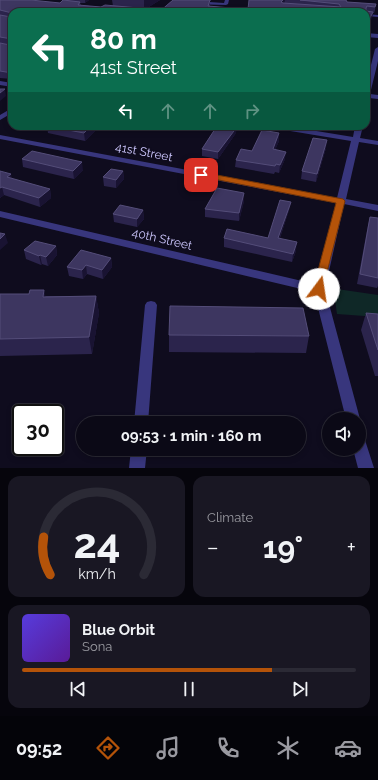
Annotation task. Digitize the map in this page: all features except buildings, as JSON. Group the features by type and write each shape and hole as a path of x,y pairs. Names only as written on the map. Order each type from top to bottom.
{"street":[{"path":"181,0 189,3 226,4 227,0"},
{"path":"370,83 376,63 378,49"},
{"path":"298,130 378,143"},
{"path":"350,412 319,289 358,130"},
{"name":"41st Street","path":"0,137 378,208"},
{"name":"40th Street","path":"0,214 319,289"},
{"path":"142,416 151,305"},
{"path":"137,468 138,456"},
{"path":"363,456 366,468"}],"green space":[{"path":"337,289 378,295 378,317 337,314 334,293"}],"route":[{"path":"201,175 340,201 319,289"}]}
